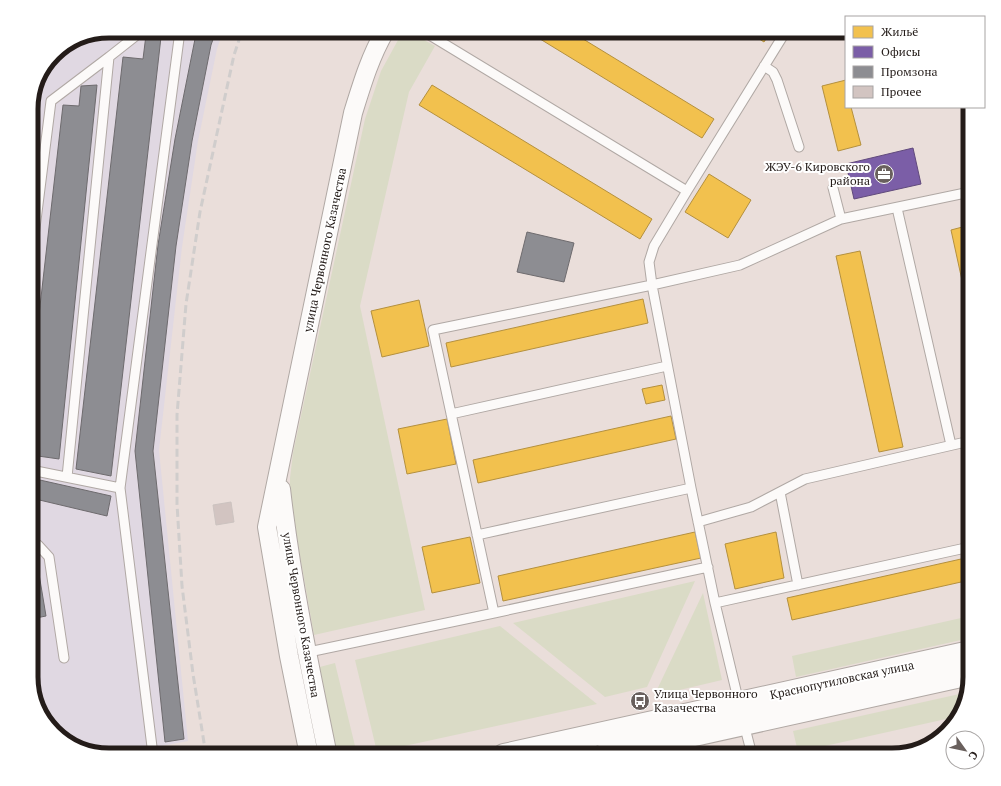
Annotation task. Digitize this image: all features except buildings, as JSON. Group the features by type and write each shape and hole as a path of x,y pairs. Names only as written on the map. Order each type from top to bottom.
{"main road":[{"name":"Краснопутиловская улица","path":"536,748 963,654"},
{"name":"Краснопутиловская улица","path":"636,748 963,676"}],"street":[{"name":"улица Червонного Казачества","path":"308,748 289,656 267,527 353,113 372,56 381,38"},
{"name":"улица Червонного Казачества","path":"279,473 286,533 307,652 326,748"}],"lane":[{"path":"38,204 51,101 133,38"},
{"path":"152,748 120,488 179,38"},
{"path":"435,38 687,191"},
{"path":"739,703 715,603 691,488 667,366 649,262 654,246 782,38"},
{"path":"67,477 109,57"},
{"path":"764,66 773,72 777,80 798,147"},
{"path":"833,188 841,219"},
{"path":"494,613 433,330 740,265 841,219 963,194"},
{"path":"897,208 951,445"},
{"path":"451,414 667,366"},
{"path":"698,522 751,507 804,479 963,442"},
{"path":"38,471 120,488"},
{"path":"477,535 691,488"},
{"path":"780,492 798,585"},
{"path":"38,546 49,557 64,658"},
{"path":"715,603 963,549"},
{"path":"289,656 708,567"},
{"path":"744,724 750,748"}],"shaded area":[{"path":"221,38 217,49 198,141 182,247 159,450 188,741 152,748 109,748 91,746 82,743 66,733 56,724 45,708 39,691 38,104 40,91 45,78 62,56 78,45 95,39"}],"green space":[{"path":"399,38 421,38 435,46 409,92 360,306 425,610 314,635 290,499 290,478 293,453 365,119 381,71"},
{"path":"695,581 647,687 605,697 513,623"},
{"path":"703,593 722,680 654,696"},
{"path":"963,618 963,640 796,677 792,656"},
{"path":"500,626 597,704 395,748 376,748 355,660"},
{"path":"335,663 355,746 336,748 316,668"},
{"path":"961,694 958,704 949,718 816,748 797,748 793,731"}],"railway":[{"path":"205,748 193,674 182,586 177,504 177,415 186,304 200,212 234,55 240,38"}],"place":[{"name":"ЖЭУ-6 Кировского района","path":"884,174"},
{"name":"Улица Червонного Казачества","path":"640,701"}]}
